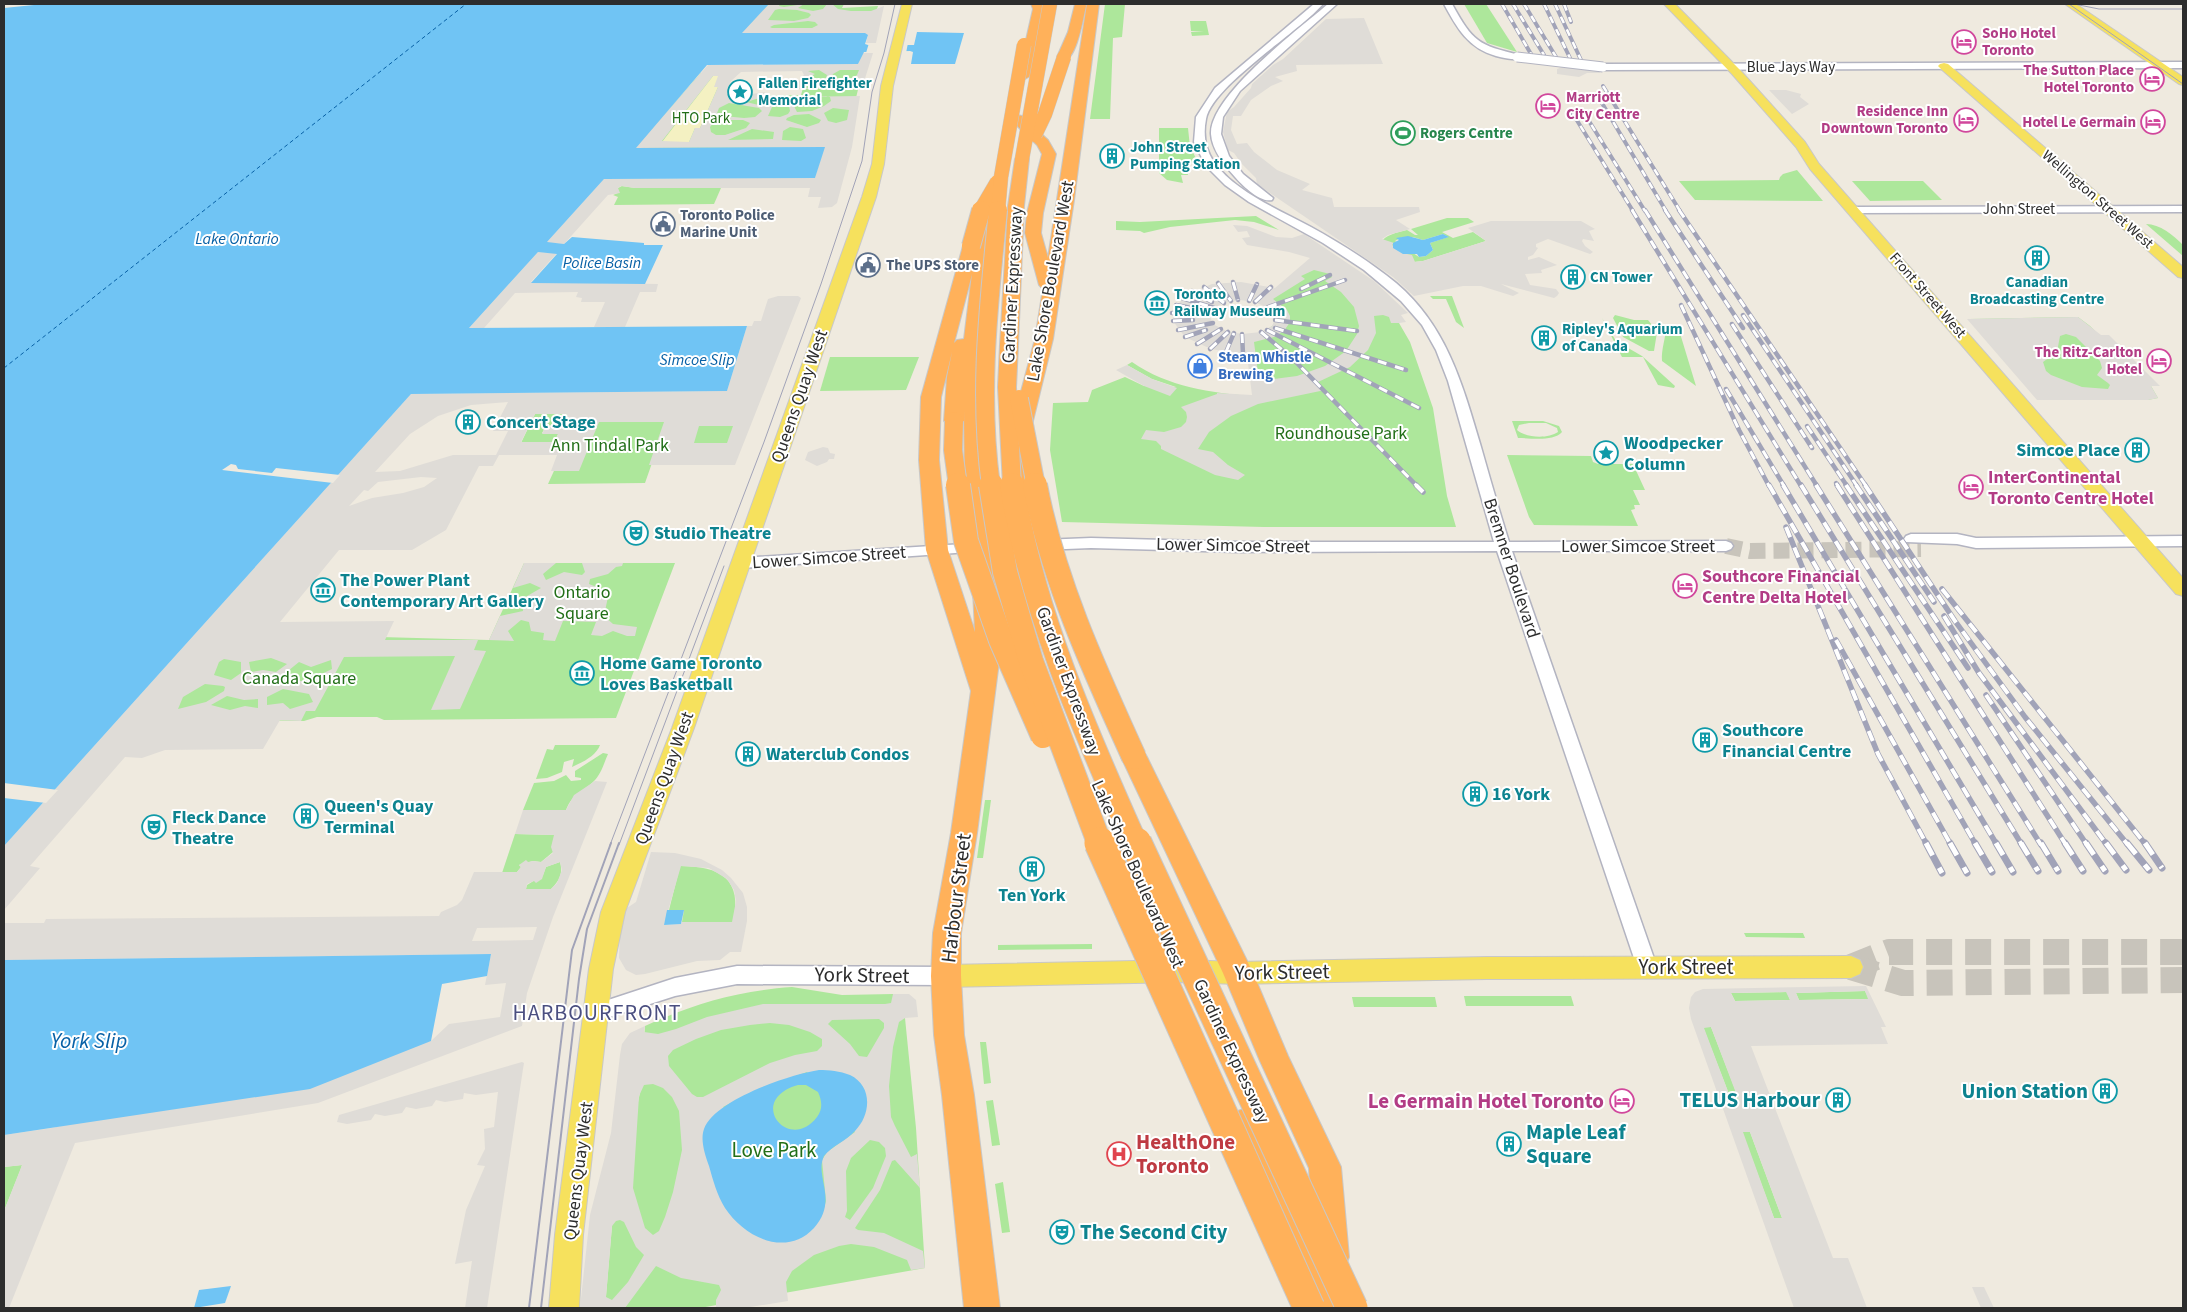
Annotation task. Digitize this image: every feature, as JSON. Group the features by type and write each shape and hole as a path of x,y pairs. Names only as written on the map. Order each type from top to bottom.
{"highway":[{"path":"1036,4 1038,9 1017,119 996,167 956,377 953,450 966,541 1001,640 1038,726 1092,828"},
{"name":"Gardiner Expressway","path":"1036,4 1022,53 1001,177 985,342 986,449 997,532 1016,615 1092,828 1309,1308"},
{"name":"Gardiner Expressway","path":"1050,4 1022,159 1016,206 1007,387 1012,486 1020,530 1055,653 1098,760 1352,1308"},
{"path":"1022,159 1045,114 1074,32 1080,4"},
{"name":"Lake Shore Boulevard West","path":"1093,10 1044,339 1021,429 1030,545 1084,751 1335,1308"},
{"path":"1062,27 1061,37 1064,57"},
{"path":"1017,119 1043,142 1049,154 1035,213 1033,233 1050,294"},
{"path":"983,691 937,550 929,460 931,397 980,211 1001,177"},
{"path":"982,548 976,497 973,340 983,239"},
{"path":"1009,345 1038,499 1061,583 1092,664 1134,757 1238,973 1275,1062 1325,1167 1335,1308"},
{"name":"Harbour Street","path":"982,548 988,654 964,833 948,933 946,976 949,1035 958,1095 982,1308"}],"main road":[{"name":"Queens Quay West","path":"564,1308 569,1235 603,956 613,912 654,808 869,197 878,164 888,86 907,4"},
{"name":"Front Street West","path":"1669,4 1731,67 1801,145 1814,166 1855,210 2183,590"},
{"path":"2070,4 2183,82"},
{"name":"Wellington Street West","path":"1944,66 2183,274"},
{"name":"York Street","path":"946,976 1182,972 1238,973 1421,968 1851,967"}],"street":[{"name":"Bremner Boulevard","path":"1319,4 1218,90 1208,101 1198,122 1198,133 1204,154 1224,180 1277,216 1301,225 1384,279 1402,295 1427,323 1440,344 1465,414 1503,547 1647,967"},
{"name":"Bremner Boulevard","path":"1301,225 1288,211 1252,187 1229,164 1219,145 1216,123 1227,101 1237,89 1334,4"},
{"name":"Blue Jays Way","path":"1448,4 1476,46 1495,54 1603,67 2183,65"},
{"name":"John Street","path":"1855,210 2183,209"},
{"path":"1916,544 1965,549 1976,543 2183,541"},
{"name":"Lower Simcoe Street","path":"741,563 937,550 1095,543 1239,547 1726,546"},
{"name":"York Street","path":"597,1012 675,987 737,975 946,976"}],"green space":[{"path":"769,4 844,4 842,8 878,6 869,33 741,33"},
{"path":"1105,4 1125,4 1122,37 1113,38 1110,119 1090,119"},
{"path":"1464,4 1486,4 1517,52 1487,43"},
{"path":"1190,21 1206,21 1209,35 1192,36 1191,32 1204,32 1191,31"},
{"name":"HTO Park","path":"812,65 864,65 844,147 635,148 701,73 732,73 723,97 801,95 808,71"},
{"path":"1159,128 1188,128 1190,147 1198,162 1185,163 1188,175 1181,175 1183,183 1167,180 1159,173"},
{"path":"1797,170 1823,201 1695,200 1679,181 1779,180 1783,174"},
{"path":"1852,181 1923,181 1942,200 1870,201"},
{"path":"622,186 635,188 721,188 714,204 614,205 618,197 613,195 618,193 618,188"},
{"path":"1256,216 1279,230 1254,222 1235,220 1170,227 1144,233 1140,231 1116,230 1116,221 1140,222"},
{"path":"1447,218 1468,218 1474,222 1442,232 1453,238 1473,232 1486,241 1423,261 1413,262 1380,244 1388,236 1407,230 1418,235 1411,229","holes":["1443,234 1448,237 1430,243 1433,250 1426,256 1419,257 1395,241 1402,237 1413,237 1423,240"]},
{"path":"2146,224 2161,228 2175,238 2183,245 2183,256"},
{"name":"Roundhouse Park","path":"1316,253 1399,323 1410,342 1433,408 1447,496 1456,527 1264,527 1062,522 1050,450 1053,403 1088,402 1092,390 1125,377 1144,386 1176,387 1152,379 1127,365 1132,362 1146,371 1175,383 1206,391 1253,396 1245,335 1262,333 1275,324 1276,314 1266,304"},
{"path":"1430,296 1452,296 1464,328 1456,322 1446,299 1433,299"},
{"path":"1615,315 1634,320 1648,320 1652,325 1658,326 1654,351 1649,351 1623,337 1613,318"},
{"path":"2078,317 2090,326 2151,386 2158,398 2148,400 2042,400 1970,319"},
{"path":"1602,318 1616,341 1642,356 1675,386 1674,388 1658,385 1643,357 1622,357"},
{"path":"1666,326 1679,330 1696,386 1662,361"},
{"path":"830,357 919,357 906,390 820,391"},
{"name":"Ann Tindal Park","path":"742,404 721,463 652,463 645,483 548,484 584,405"},
{"path":"535,414 568,414 562,425 546,426 542,433 558,434 555,442 521,443"},
{"path":"1512,421 1543,421 1559,426 1562,432 1548,438 1518,438","holes":["1546,423 1557,428 1558,432 1549,436 1537,437 1526,435 1517,430 1519,425"]},
{"path":"1507,455 1591,456 1593,462 1598,464 1633,464 1645,490 1633,490 1640,505 1634,505 1635,509 1631,510 1638,526 1534,525 1529,517"},
{"name":"Canada Square","path":"524,563 675,563 616,718 384,720 377,717 317,717 304,721 157,718 231,633 489,640"},
{"path":"555,745 600,745 589,758 580,763 572,767 574,759 564,762 562,772 547,778 536,779 547,749 553,750"},
{"path":"603,753 608,754 598,776 574,797 566,810 523,810 534,783 554,781 566,775 571,781 581,780 581,778 575,777 575,771"},
{"path":"985,800 991,800 983,858 977,858"},
{"path":"515,834 555,835 553,852 541,862 533,861 519,865 521,867 517,872 502,873"},
{"path":"560,862 560,876 557,883 551,889 526,889 527,885 543,875 546,867"},
{"path":"680,866 707,869 717,872 725,878 731,885 735,895 733,922 682,922 684,910 669,910"},
{"path":"1744,933 1803,933 1805,938 1746,937"},
{"path":"1092,944 1092,949 998,950 998,945"},
{"name":"Love Park","path":"792,987 842,995 893,994 905,1018 916,1128 925,1268 700,1308 605,1308 612,1226 641,1088 645,1026 717,999"},
{"path":"1865,991 1869,999 1799,1000 1796,993"},
{"path":"1787,992 1790,1000 1735,1001 1731,993"},
{"path":"1464,996 1571,996 1574,1006 1466,1006"},
{"path":"1352,997 1435,997 1437,1007 1354,1007"},
{"path":"1703,1027 1711,1027 1740,1102 1732,1102"},
{"path":"980,1042 986,1042 991,1083 984,1084"},
{"path":"993,1100 1000,1145 992,1146 986,1101"},
{"path":"1742,1132 1750,1132 1782,1218 1774,1218"},
{"path":"22,1165 20,1171 4,1211 4,1167"},
{"path":"1003,1182 1010,1232 1002,1233 995,1184"}],"sand":[{"path":"713,76 719,76 715,87 718,87 700,128 695,128 689,142 662,142"}],"shaded area":[{"path":"769,4 780,4 779,6 784,7 804,4 798,8 813,11 823,9 827,4 832,4 838,9 851,11 871,11 884,6 876,43 866,43 868,35 741,33","holes":["775,10 797,10 811,15 808,18 794,21 768,20","808,21 815,22 818,25 812,28 770,27"]},
{"path":"1364,18 1383,64 1296,65 1297,71 1275,77 1283,81 1271,86 1251,100 1241,116 1233,116 1231,130 1237,144 1247,143 1254,152 1277,170 1310,184 1302,190 1332,198 1334,207 1419,207 1420,212 1396,220 1410,229 1388,235 1382,239 1394,243 1392,245 1412,255 1415,262 1486,241 1468,228 1491,221 1581,221 1595,229 1589,231 1594,241 1583,239 1582,241 1593,252 1590,254 1548,239 1536,244 1538,248 1533,255 1528,257 1528,260 1539,257 1557,265 1541,270 1542,273 1525,274 1530,285 1556,289 1559,293 1557,296 1554,298 1501,284 1519,293 1513,296 1481,286 1463,286 1414,296 1393,277 1257,184 1256,178 1234,153 1228,150 1223,132 1227,112 1251,88 1252,84 1273,65 1283,59 1326,19"},
{"path":"863,53 873,53 862,88 799,89 797,88 801,77 804,75 802,71 741,72 731,81 727,90 727,94 732,96 734,91 739,90 745,91 737,96 765,92 763,97 746,102 763,106 770,105 785,97 802,97 794,99 792,102 797,112 812,111 824,106 831,101 828,96 860,96 852,147 837,203 832,207 818,208 821,197 808,197 810,188 635,188 621,186 618,188 620,193 608,195 564,244 546,243 604,179 815,178 824,147 635,148 708,65 858,64","holes":["819,70 827,75 825,81 812,88 802,88 806,87 809,77 815,74 808,71","840,70 859,70 853,78 831,79 833,74","713,76 718,76 714,87 718,87 700,128 695,128 689,142 662,141","785,102 789,106 790,111 788,114 780,117 768,116 772,107","729,103 759,108 762,111 755,117 744,118 723,116 717,113 719,108","833,108 849,110 847,120 836,123 828,121 824,113","809,114 821,120 819,123 807,127 786,120 794,115","729,120 743,120 750,123 746,128 725,135 716,135 711,132 710,127 713,123","790,127 803,129 806,138 801,141 782,140 783,131","752,129 774,132 773,139 728,140"]},
{"path":"1562,67 1599,71 1600,73 1587,73 1579,77 1557,74 1557,69"},
{"path":"1769,90 1786,90 1801,94 1800,97 1809,104 1792,114"},
{"path":"1233,225 1247,226 1276,237 1292,238 1304,234 1374,281 1408,313 1401,315 1406,322 1399,323 1391,323 1389,317 1383,315 1374,316 1376,333 1368,350 1350,367 1318,382 1325,390 1258,404 1231,416 1209,432 1198,449 1213,452 1228,465 1245,475 1238,480 1215,475 1161,449 1161,446 1156,441 1141,439 1146,430 1164,432 1181,427 1186,422 1187,417 1186,412 1181,407 1217,393 1252,395 1247,355 1211,349 1185,337 1173,321 1174,309 1186,295 1212,284 1241,282 1275,288 1310,258 1289,252 1247,245 1242,238 1250,237 1247,231 1238,232","holes":["1314,270 1330,274 1332,277 1325,281 1341,292 1354,307 1359,326 1357,334 1346,351 1325,366 1297,376 1259,381 1254,342 1274,337 1284,331 1290,322 1287,310 1273,299 1305,279 1301,276","1240,300 1255,302 1270,309 1275,319 1272,326 1261,332 1242,334 1226,331 1213,324 1210,316 1214,308 1225,302"]},
{"path":"538,252 557,253 531,282 658,284 656,292 640,292 625,327 594,327 605,302 581,302 582,298 576,297 578,292 515,293 484,328 469,328"},
{"path":"778,296 798,296 801,298 735,465 649,465 664,422 599,422 579,471 551,471 557,455 499,455 493,466 479,466 446,530 412,550 339,550 280,622 394,621 385,640 478,640 474,650 486,651 460,709 431,710 455,656 344,657 315,711 306,711 301,721 280,720 263,749 165,750 142,758 125,757 30,866 40,868 4,910 4,846 411,394 727,391 747,326 752,326 754,321 761,321 768,299","holes":["508,402 493,431 508,431 496,455 453,455 400,471 375,472 410,434 438,416 471,405","535,414 567,414 562,425 546,426 542,434 558,434 554,442 521,442","699,426 733,426 727,443 694,443","421,477 437,478 424,487 403,493 372,498 349,506 364,490 368,491 378,482","271,658 287,664 276,672 263,670 251,672 249,662","224,659 241,662 241,673 231,680 214,675 219,662","331,660 332,669 307,681 287,681 283,675 299,662 311,667","205,684 225,687 224,691 206,702 178,709 183,697","283,689 309,694 313,702 290,709 283,703 267,705 267,697","227,696 244,700 258,699 258,708 245,706 230,710 211,705"]},
{"path":"2078,317 2101,335 2109,335 2160,386 2151,386 2158,398 2148,400 2037,400 1967,319","holes":["2066,334 2076,337 2100,361 2102,368 2097,375 2110,385 2108,389 2082,387 2051,375 2046,371 2043,362 2057,352 2060,336"]},
{"path":"1127,365 1152,379 1177,388 1170,396 1144,386 1116,370"},
{"path":"823,447 828,448 830,453 835,454 834,459 829,459 827,462 817,466 805,460 808,452"},
{"path":"524,563 556,563 543,574 546,580 564,572 582,575 585,572 582,563 623,563 622,566 616,567 608,574 590,579 589,584 609,592 604,616 613,624 637,627 635,636 627,636 613,631 602,636 591,635 596,622 563,621 555,641 543,640 544,633 531,631 529,622 521,620 508,631 514,641 489,640 500,616 523,611 522,599 541,588 530,583 513,588"},
{"path":"595,781 607,782 553,917 527,993 522,1026 318,1103 75,1143 9,1308 4,1308 4,1211 22,1165 4,1167 4,1135 52,1128 431,1041 449,1024 500,1017 506,983 485,985 491,954 4,960 4,923 44,923 46,919 439,916 441,912 457,905 462,900 474,872 517,872 521,867 519,865 526,860 528,862 541,862 553,853 551,847 554,835 515,834 523,810 566,810 574,795","holes":["560,862 562,870 557,883 551,889 526,889 527,884 534,881 536,883 542,879 546,867","537,927 533,940 472,941 477,928"]},
{"path":"651,852 675,853 701,859 722,870 743,893 747,907 747,921 741,952 730,952 720,960 697,961 636,975 626,970 619,958 620,928 624,910 636,902","holes":["681,866 709,868 727,879 734,890 736,901 732,922 682,922 681,924 664,925"]},
{"path":"1866,986 1886,1027 1881,1027 1888,1044 1751,1046 1833,1258 1848,1258 1867,1308 1794,1308 1691,1019 1689,1008 1691,997 1695,992 1703,989","holes":["1865,991 1868,999 1799,1000 1796,993","1786,992 1790,1000 1735,1001 1731,993","1711,1027 1739,1102 1732,1102 1704,1028","1743,1132 1750,1132 1782,1218 1774,1218"]},
{"path":"893,994 909,994 916,1000 918,1017 905,1018 899,1022 893,1047 889,1086 891,1117 911,1157 917,1154 920,1188 895,1160 892,1161 880,1190 855,1228 884,1233 923,1251 925,1268 911,1270 907,1260 874,1247 851,1244 839,1246 814,1255 792,1271 786,1282 788,1301 744,1308 716,1308 716,1300 721,1290 719,1285 681,1278 656,1266 625,1308 580,1308 590,1215 611,1133 622,1044 630,1033 645,1026 644,1032 658,1034 707,1017 763,1004 891,1003","holes":["879,1019 884,1023 884,1028 867,1057 859,1056 850,1044 828,1024 832,1020","770,1023 789,1025 810,1032 822,1039 822,1046 817,1051 795,1055 770,1063 703,1097 697,1097 692,1094 669,1066 668,1056 673,1050 721,1030","807,1072 855,1132 827,1152 822,1160 826,1201 822,1215 723,1107 754,1091","653,1084 663,1088 672,1097 679,1111 682,1150 673,1192 665,1217 659,1231 653,1235 645,1228 633,1188 639,1096 644,1085","870,1140 879,1142 885,1148 886,1156 873,1188 850,1220 845,1217 847,1211 846,1171 851,1158","616,1221 624,1222 636,1247 644,1255 628,1282 612,1300 606,1297 612,1226"]},
{"path":"522,1062 524,1063 487,1308 465,1308 472,1261 455,1264 466,1210 485,1166 477,1165 485,1149 484,1129 494,1127 498,1092 476,1095 464,1093 463,1099 445,1102 436,1100 432,1106 416,1109 406,1107 402,1113 385,1116 375,1114 371,1120 347,1124 337,1122 339,1115"},
{"path":"1972,1287 1984,1287 1994,1308 1981,1308"}],"water":[{"name":"Lake Ontario","path":"44,4 769,4 742,33 865,33 868,35 865,44 868,45 914,45 917,32 964,33 955,64 911,64 913,52 910,51 864,52 858,64 707,65 636,148 825,147 815,178 604,179 547,242 564,244 572,237 644,243 644,245 663,245 645,284 531,283 557,254 538,252 469,328 747,326 727,391 411,394 4,846 4,8"},
{"path":"1443,234 1449,237 1430,243 1433,250 1426,256 1419,257 1417,254 1403,254 1393,248 1393,243 1399,240 1396,238 1408,236 1423,240"},
{"path":"667,910 684,910 681,924 664,925"},
{"name":"York Slip","path":"491,954 487,976 442,984 431,1041 310,1089 4,1135 4,960"},
{"path":"827,1070 850,1075 863,1086 866,1093 867,1109 855,1131 824,1156 822,1172 826,1198 821,1218 814,1228 803,1237 791,1242 779,1243 754,1235 743,1228 725,1208 717,1193 706,1157 703,1133 711,1118 722,1108 737,1099 755,1090 806,1072","holes":["798,1085 806,1085 818,1092 821,1105 819,1114 806,1127 795,1130 785,1127 777,1120 773,1111 775,1102 782,1092"]},
{"path":"231,1286 225,1303 194,1308 199,1290"}],"pier":[{"path":"869,43 908,43 906,53 866,53"},
{"path":"231,464 236,465 238,469 272,473 276,468 340,475 333,483 222,470"},
{"path":"4,783 58,790 46,803 4,798"}],"ferry route":[{"path":"4,368 466,4"}],"tunnel":[{"path":"1726,546 1750,551 1921,549"},
{"path":"2183,952 1889,952 1851,967 1903,983 2183,980"}],"tram line":[{"path":"610,845 764,442 821,284 862,161 872,92 884,53 895,4"},
{"path":"2069,4 2183,84"},
{"path":"2074,4 2099,9 2183,9"},
{"path":"619,845 724,566"},
{"path":"529,1308 572,950 611,843"},
{"path":"541,1308 579,979 587,929 619,843"}],"railway":[{"path":"1502,4 1531,54"},
{"path":"1513,4 1544,55"},
{"path":"1524,4 1556,57"},
{"path":"1544,4 1570,58"},
{"path":"1555,4 1581,60"},
{"path":"1564,4 1571,22"},
{"path":"1603,86 1680,211"},
{"path":"1599,98 1666,211"},
{"path":"1584,113 1645,211"},
{"path":"1573,114 1633,211"},
{"path":"1632,210 1801,486"},
{"path":"1645,210 1817,486"},
{"path":"1665,210 1743,328"},
{"path":"1679,210 1866,486"},
{"path":"1301,289 1330,275"},
{"path":"1268,307 1345,280"},
{"path":"1233,282 1238,300"},
{"path":"1218,283 1231,301"},
{"path":"1249,301 1257,284"},
{"path":"1204,287 1224,303"},
{"path":"1255,302 1271,287"},
{"path":"1192,291 1212,302"},
{"path":"1182,298 1214,308"},
{"path":"1176,305 1196,309"},
{"path":"1681,305 1739,430 1769,486"},
{"path":"1172,313 1210,315"},
{"path":"1743,315 1857,486"},
{"path":"1173,321 1193,320"},
{"path":"1275,320 1357,331"},
{"path":"1178,330 1213,323"},
{"path":"1732,324 1812,448"},
{"path":"1275,328 1406,370"},
{"path":"1197,344 1221,329"},
{"path":"1185,337 1206,330"},
{"path":"1267,330 1419,408"},
{"path":"1210,349 1228,332"},
{"path":"1261,332 1293,359 1417,486"},
{"path":"1226,352 1234,333"},
{"path":"1242,334 1243,354"},
{"path":"1726,389 1784,486"},
{"path":"1807,426 1847,486"},
{"path":"1769,485 1976,845"},
{"path":"1783,485 1997,845"},
{"path":"1801,485 2022,845"},
{"path":"1816,485 2041,845"},
{"path":"1837,485 2066,845"},
{"path":"1846,485 1968,668"},
{"path":"1856,485 1934,602"},
{"path":"1865,485 1955,621 2025,717 2128,845"},
{"path":"1417,486 1423,492"},
{"path":"1786,527 1878,754 1927,845"},
{"path":"1942,589 2146,845"},
{"path":"1944,616 1979,673 2107,845"},
{"path":"1836,640 1951,845"},
{"path":"1986,695 2087,845"},
{"path":"1926,843 1942,873"},
{"path":"1950,843 1967,873"},
{"path":"1975,843 1992,872"},
{"path":"1996,843 2013,872"},
{"path":"2021,843 2038,871"},
{"path":"2041,843 2058,871"},
{"path":"2065,843 2083,871"},
{"path":"2086,843 2105,871"},
{"path":"2106,843 2126,870"},
{"path":"2127,843 2149,870"},
{"path":"2145,843 2162,868"}],"place":[{"name":"SoHo Hotel Toronto","path":"1964,42"},
{"name":"The Sutton Place Hotel Toronto","path":"2152,79"},
{"name":"Fallen Firefighter Memorial","path":"740,92"},
{"name":"Marriott City Centre","path":"1548,106"},
{"name":"Residence Inn Downtown Toronto","path":"1966,120"},
{"name":"Hotel Le Germain","path":"2153,122"},
{"name":"Rogers Centre","path":"1403,133"},
{"name":"John Street Pumping Station","path":"1112,156"},
{"name":"Toronto Police Marine Unit","path":"663,224"},
{"name":"Canadian Broadcasting Centre","path":"2037,258"},
{"name":"The UPS Store","path":"868,265"},
{"name":"CN Tower","path":"1573,277"},
{"name":"Toronto Railway Museum","path":"1157,303"},
{"name":"Ripley's Aquarium of Canada","path":"1544,338"},
{"name":"The Ritz-Carlton Hotel","path":"2159,361"},
{"name":"Steam Whistle Brewing","path":"1200,366"},
{"name":"Concert Stage","path":"468,422"},
{"name":"Simcoe Place","path":"2137,450"},
{"name":"Woodpecker Column","path":"1606,453"},
{"name":"InterContinental Toronto Centre Hotel","path":"1971,487"},
{"name":"Studio Theatre","path":"636,533"},
{"name":"Southcore Financial Centre Delta Hotel","path":"1685,586"},
{"name":"The Power Plant Contemporary Art Gallery","path":"323,590"},
{"name":"Home Game Toronto Loves Basketball","path":"582,673"},
{"name":"Southcore Financial Centre","path":"1705,740"},
{"name":"Waterclub Condos","path":"748,754"},
{"name":"16 York","path":"1475,794"},
{"name":"Queen's Quay Terminal","path":"306,816"},
{"name":"Fleck Dance Theatre","path":"154,827"},
{"name":"Ten York","path":"1032,869"},
{"name":"Union Station","path":"2105,1091"},
{"name":"TELUS Harbour","path":"1838,1100"},
{"name":"Le Germain Hotel Toronto","path":"1622,1101"},
{"name":"Maple Leaf Square","path":"1509,1144"},
{"name":"HealthOne Toronto","path":"1119,1154"},
{"name":"The Second City","path":"1062,1232"}],"district":[{"name":"HARBOURFRONT","path":"597,1012"}],"water label":[{"name":"Police Basin","path":"602,262"},
{"name":"Simcoe Slip","path":"697,359"}],"park label":[{"name":"Ontario Square","path":"582,602"}]}
